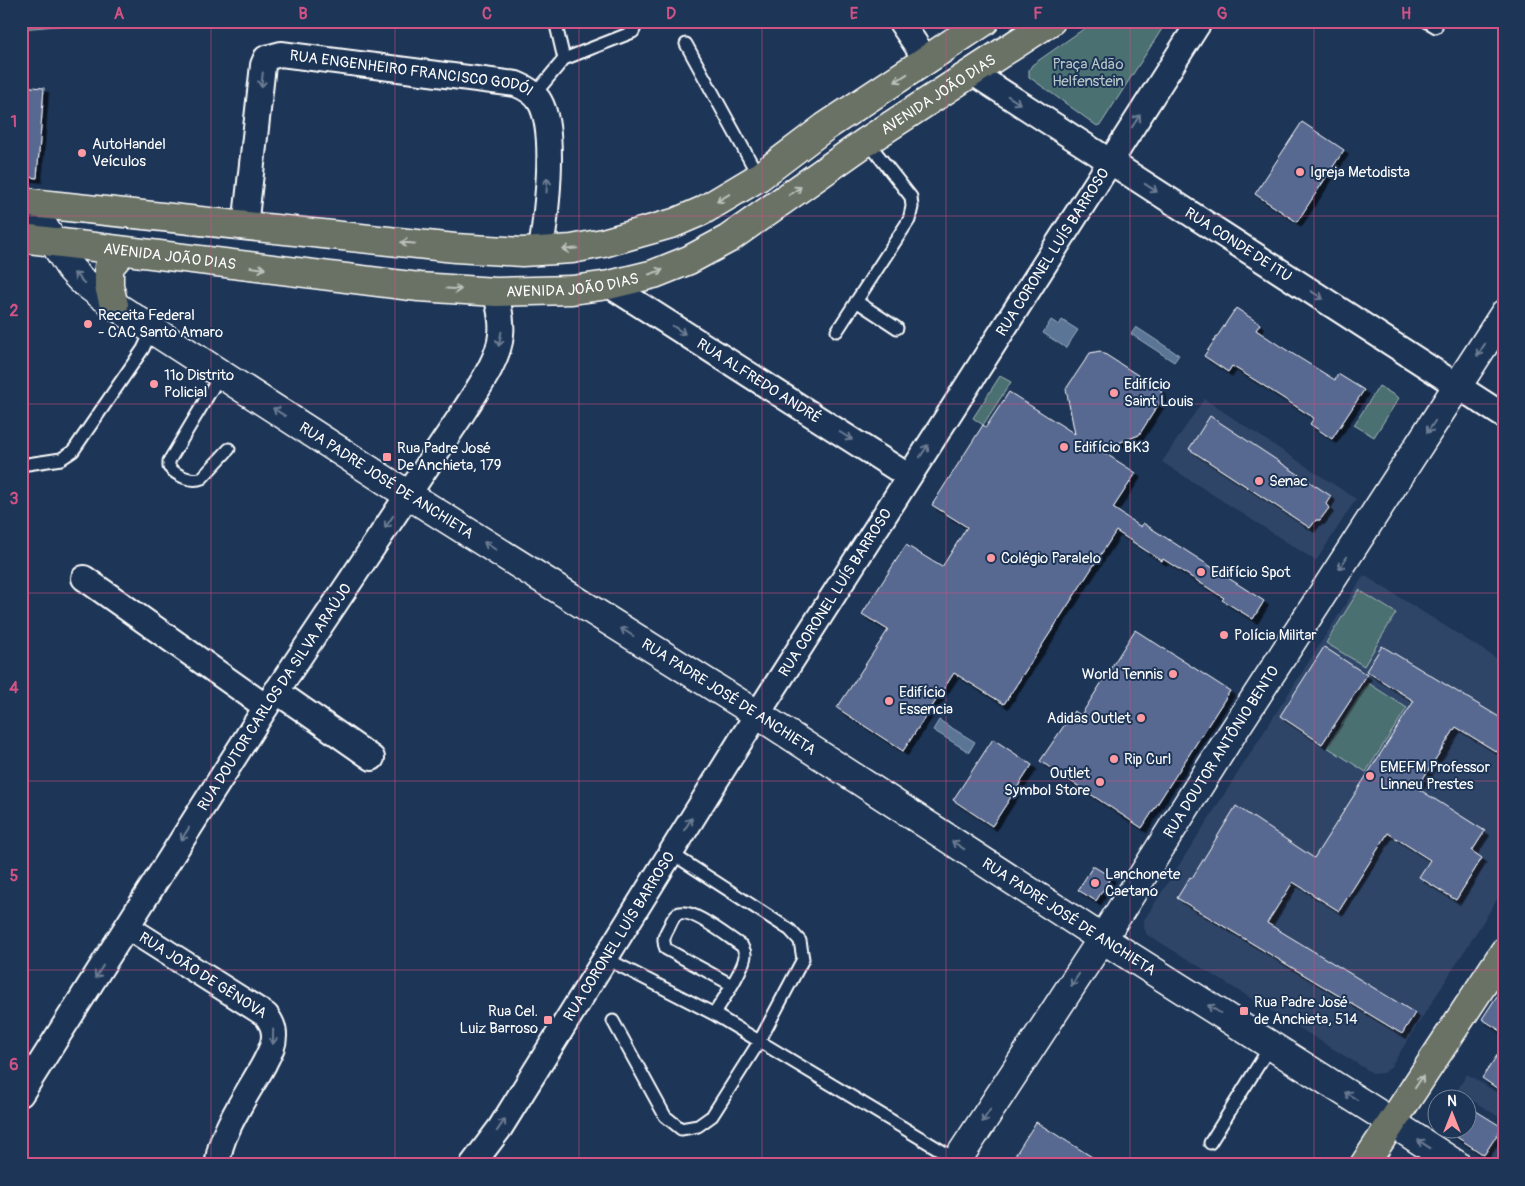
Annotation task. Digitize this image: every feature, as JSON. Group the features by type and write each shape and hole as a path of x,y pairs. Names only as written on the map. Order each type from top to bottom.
{"main road":[{"path":"24,202 455,248 541,251 572,249 603,243 674,223 702,211 759,177 826,127 985,21"},
{"name":"AVENIDA JOÃO DIAS","path":"21,238 419,287 496,292 572,290 609,285 654,274 689,260 728,239 867,141 1051,21"},
{"path":"114,305 109,286 109,267 123,251"},
{"path":"1364,1165 1504,952"}],"street":[{"path":"900,21 927,60"},
{"name":"RUA CORONEL LUÍS BARROSO","path":"472,1165 500,1128 757,714 1200,21"},
{"name":"RUA ENGENHEIRO FRANCISCO GODÓI","path":"245,227 263,65 266,58 281,54 516,84 529,90 539,100 546,114 550,152 541,251"},
{"name":"RUA CONDE DE ITU","path":"973,73 1504,416"},
{"name":"RUA PADRE JOSÉ DE ANCHIETA","path":"24,202 65,262 80,280 114,305 408,494 757,714 1457,1165"},
{"name":"RUA ALFREDO ANDRÉ","path":"609,285 908,476"},
{"name":"RUA DOUTOR CARLOS DA SILVA ARAÚJO","path":"21,1094 271,699 487,374 500,345 502,322 496,292"},
{"name":"RUA DOUTOR ANTÔNIO BENTO","path":"956,1163 1504,314"},
{"path":"84,578 271,699 372,758"},
{"name":"RUA JOÃO DE GÊNOVA","path":"127,927 266,1015 273,1025 273,1046 230,1124 220,1151 218,1165"}],"lane":[{"path":"555,21 564,59"},
{"path":"534,95 564,59 634,32 638,21"},
{"path":"686,44 759,177"},
{"path":"837,331 909,220 912,208 911,197 867,141"},
{"path":"856,301 897,328"},
{"path":"21,465 61,459 73,451 142,349 152,330"},
{"path":"221,374 169,461 168,467 189,480 198,480 229,448"},
{"path":"613,1021 665,1116 680,1129 698,1126 712,1116 759,1042 803,959 800,941 790,930 671,853"},
{"path":"714,1014 732,985 743,962 745,954 742,946 695,915 684,912 676,915 664,936 663,942 666,949 732,985"},
{"path":"605,958 714,1014 956,1163"},
{"path":"1210,1142 1271,1045"}],"shaded area":[{"path":"1051,320 1059,325 1062,320 1078,330 1066,348 1043,333"},
{"path":"1136,327 1179,355 1174,362 1131,334"},
{"name":"Senac","path":"1204,399 1356,499 1316,561 1162,462"},
{"name":"EMEFM Professor Linneu Prestes","path":"1364,575 1504,663 1504,889 1390,1068 1383,1073 1374,1074 1147,935 1144,928 1144,920"},
{"path":"939,720 975,742 969,752 933,730"},
{"path":"1467,1074 1504,1097 1504,1120 1478,1104 1478,1088 1459,1088"},
{"path":"1502,1127 1504,1128 1504,1165 1499,1165 1484,1155"}],"green space":[{"path":"21,21 115,21 21,29"},
{"name":"Praça Adão Helfenstein","path":"1095,21 1167,21 1101,124 1097,126 1029,77 1029,70 1032,65"},
{"path":"1000,376 1011,382 983,425 973,418"},
{"path":"1379,386 1399,398 1374,437 1354,425"},
{"path":"1359,590 1396,613 1364,666 1326,643"},
{"path":"1368,683 1407,708 1366,772 1327,747"}],"building":[{"path":"21,86 44,88 37,178 21,176"},
{"name":"Igreja Metodista","path":"1302,122 1344,150 1297,222 1255,194"},
{"path":"1236,308 1260,324 1256,330 1280,346 1335,380 1338,374 1364,390 1332,439 1310,424 1314,418 1232,366 1228,372 1204,356"},
{"name":"Colégio Paralelo","path":"1100,351 1161,390 1162,399 1139,435 1100,450 1136,473 1113,508 1141,527 1143,523 1264,601 1253,619 1222,600 1224,598 1116,531 1004,704 954,673 903,751 837,708 888,630 862,614 906,545 942,567 967,527 932,505 983,425 986,427 1009,392 1075,434 1066,389 1090,353"},
{"path":"1210,416 1331,496 1326,504 1329,508 1320,520 1316,520 1310,528 1189,449"},
{"path":"1135,630 1230,691 1142,828 1040,761 1074,711 1081,715"},
{"path":"1382,646 1504,720 1504,741 1497,752 1456,727 1417,788 1485,831 1472,851 1482,858 1456,900 1419,877 1430,860 1388,833 1339,911 1293,882 1267,923 1415,1013 1402,1034 1177,898 1190,877 1192,878 1236,806 1314,858 1414,701 1366,671"},
{"path":"1324,647 1367,675 1322,744 1280,716"},
{"path":"993,739 1032,765 992,826 953,800"},
{"name":"Lanchonete Caetano","path":"1093,866 1111,877 1096,901 1078,890"},
{"path":"1504,985 1504,1033 1482,1019"},
{"path":"1504,1045 1504,1093 1482,1078"},
{"path":"1478,1112 1502,1127 1484,1155 1458,1138 1478,1138"},
{"path":"1036,1122 1105,1165 1009,1165"}],"place":[{"name":"AutoHandel Veículos","path":"82,153"},
{"name":"Igreja Metodista","path":"1300,172"},
{"name":"Receita Federal - CAC Santo Amaro","path":"88,324"},
{"name":"11º Distrito Policial","path":"154,384"},
{"name":"Edifício Saint Louis","path":"1114,393"},
{"name":"Edifício BK3","path":"1064,447"},
{"name":"Rua Padre José De Anchieta, 179","path":"387,457"},
{"name":"Senac","path":"1259,481"},
{"name":"Colégio Paralelo","path":"991,558"},
{"name":"Edifício Spot","path":"1201,572"},
{"name":"Polícia Militar","path":"1224,635"},
{"name":"World Tennis","path":"1173,674"},
{"name":"Edifício Essencia","path":"889,701"},
{"name":"Adidas Outlet","path":"1141,718"},
{"name":"Rip Curl","path":"1114,759"},
{"name":"EMEFM Professor Linneu Prestes","path":"1370,776"},
{"name":"Outlet Symbol Store","path":"1100,782"},
{"name":"Lanchonete Caetano","path":"1095,883"},
{"name":"Rua Padre José de Anchieta, 514","path":"1244,1011"},
{"name":"Rua Cel. Luiz Barroso","path":"548,1020"}]}
